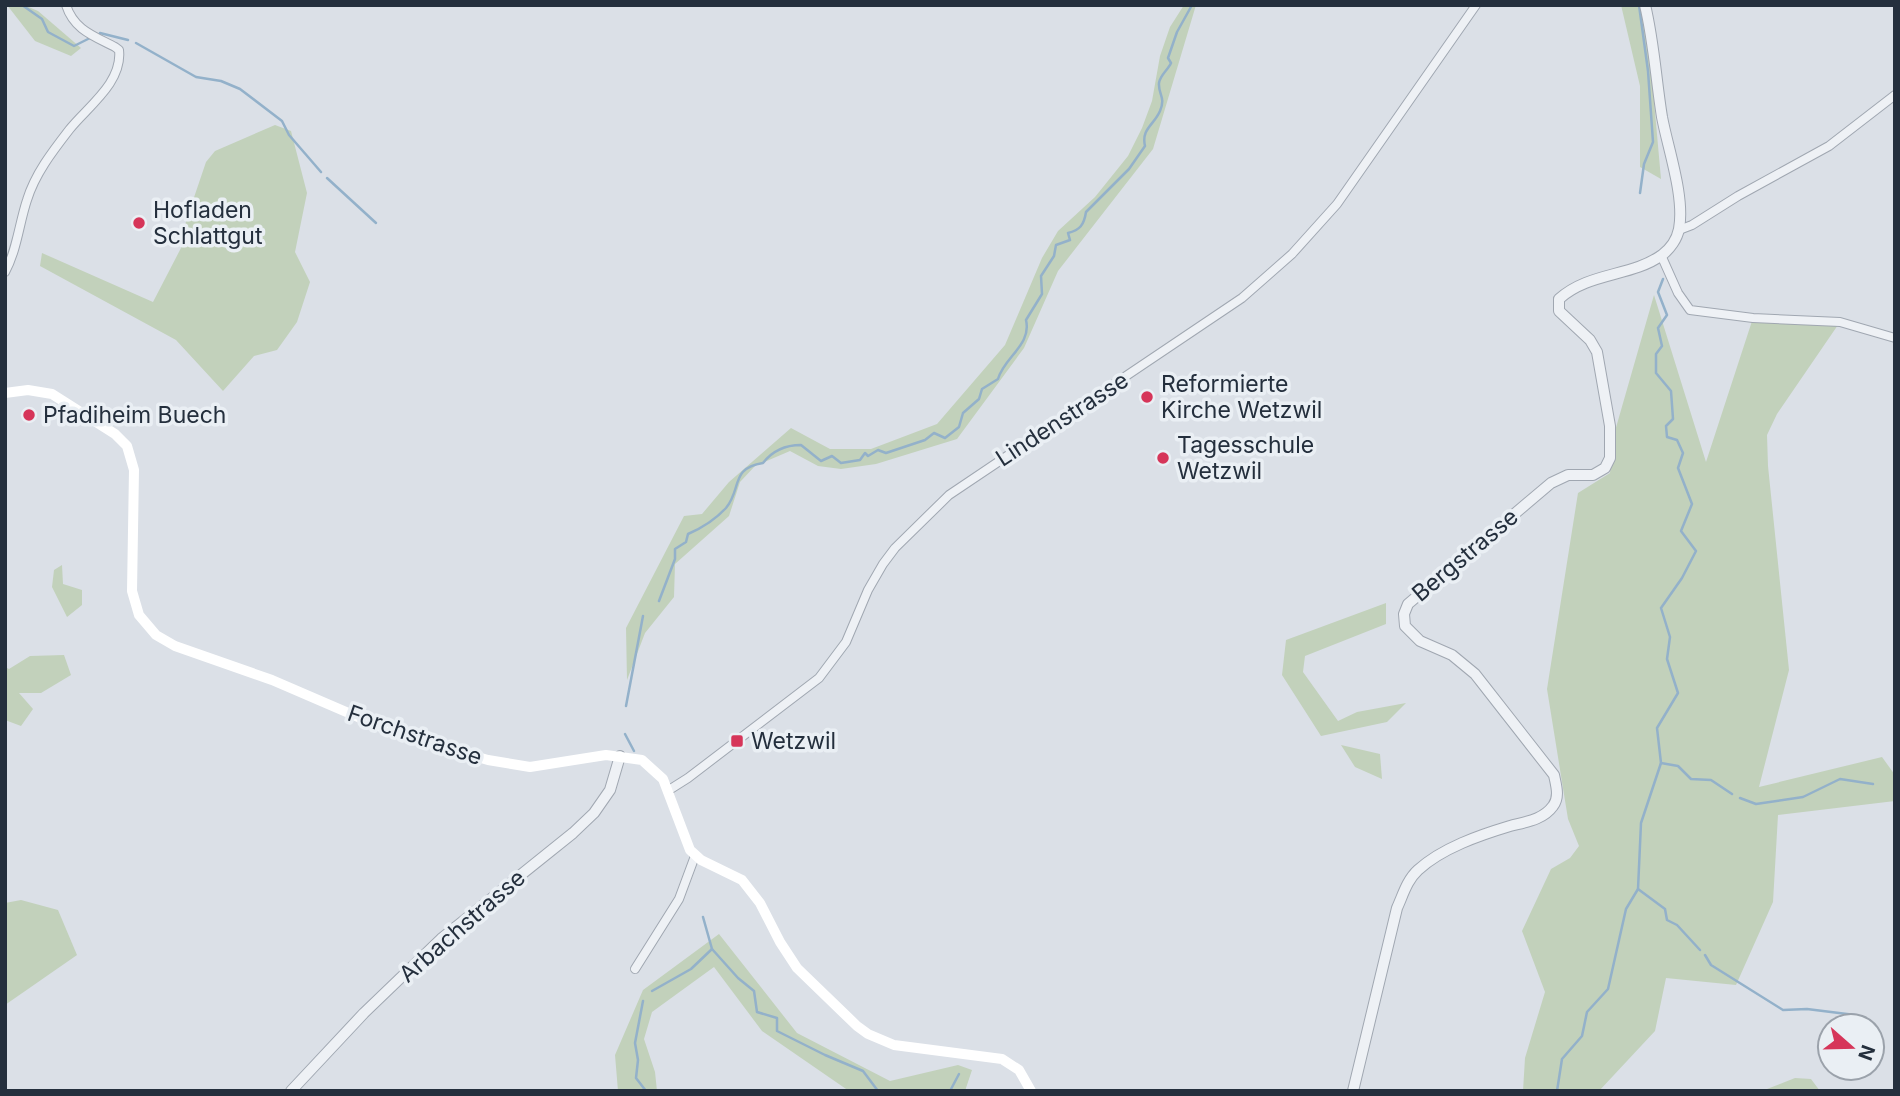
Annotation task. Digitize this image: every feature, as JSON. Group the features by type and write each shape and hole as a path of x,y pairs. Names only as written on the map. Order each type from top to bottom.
{"main road":[{"name":"Forchstrasse","path":"5,393 28,390 52,394 115,434 127,446 134,470 132,591 142,621 166,641 272,680 395,733 488,760 530,767 594,756 620,756 646,762 658,772 669,790 686,844 695,856"},
{"path":"695,856 742,880 760,903 797,968 868,1034 908,1048 1002,1059 1019,1070 1031,1091"}],"street":[{"path":"5,272 12,259 27,199 41,169 73,125 107,88 113,79 120,56 115,47 83,31 70,18 66,5"},
{"name":"Lindenstrasse","path":"669,790 688,779 819,678 846,642 883,564 895,548 949,495 1242,298 1293,254 1337,204 1476,5"},
{"path":"1645,5 1655,55 1662,116 1676,183 1679,230 1670,248 1661,255 1678,293 1690,310 1742,317 1840,322 1895,338"},
{"path":"1679,230 1829,146 1895,94"},
{"name":"Bergstrasse","path":"1353,1091 1397,908 1417,870 1444,853 1487,834 1536,820 1554,806 1558,793 1554,775 1475,674 1452,655 1420,641 1405,626 1404,614 1408,604 1551,482 1569,475 1593,475 1605,468 1610,458 1611,439 1599,359 1590,340 1559,311 1559,299 1573,287 1643,264 1661,255"},
{"name":"Arbachstrasse","path":"291,1091 341,1036 441,939 594,813 610,790 620,756"},
{"path":"635,969 679,899 695,856"}],"green space":[{"path":"7,5 24,5 38,11 81,48 71,56 35,41"},
{"path":"1184,5 1196,5 1153,149 1058,271 1024,348 957,439 876,464 841,469 818,466 790,451 755,466 740,482 729,516 675,564 674,597 645,633 627,680 626,628 684,516 702,514 729,482 791,428 830,449 871,449 937,424 1005,345 1042,258 1058,231 1095,197 1128,156 1152,101 1160,56 1170,27"},
{"path":"1621,5 1642,5 1647,23 1661,179 1640,167 1640,86"},
{"path":"275,125 291,131 307,193 295,252 310,282 297,322 277,350 254,356 223,391 176,340 40,266 42,253 153,302 181,248 186,221 206,162 215,151"},
{"path":"1654,295 1706,462 1753,318 1840,322 1777,414 1767,435 1789,670 1759,787 1882,757 1895,775 1895,801 1778,815 1773,902 1736,985 1666,978 1655,1031 1599,1091 1523,1091 1525,1058 1545,992 1522,931 1551,869 1570,858 1579,846 1568,819 1547,689 1578,493 1610,473 1613,438"},
{"path":"62,565 63,584 82,590 82,605 67,617 52,587 54,570"},
{"path":"1386,603 1386,624 1305,656 1303,672 1338,721 1357,712 1406,703 1387,722 1321,736 1282,675 1286,640"},
{"path":"64,655 71,675 41,693 19,693 33,709 21,726 5,720 5,667 9,669 30,656"},
{"path":"1341,745 1380,754 1382,779 1355,767"},
{"path":"21,900 58,910 77,955 5,1005 5,903"},
{"path":"719,934 797,1033 890,1081 958,1065 972,1070 965,1091 849,1091 762,1031 714,967 652,1012 644,1039 655,1072 657,1091 618,1091 615,1055 643,990"},
{"path":"1795,1078 1811,1079 1820,1091 1767,1089"}],"waterway":[{"path":"22,5 42,19 48,32 74,46 90,38"},
{"path":"659,601 675,559 675,549 686,542 688,534 708,523 726,508 741,474 746,469 763,463 775,452 785,447 801,445 821,461 832,456 841,463 860,460 865,453 868,456 878,450 886,453 925,440 934,433 945,438 959,427 963,413 979,399 982,389 998,379 1025,337 1026,320 1042,294 1041,276 1054,256 1056,245 1070,240 1068,233 1081,226 1086,212 1129,169 1145,146 1146,131 1162,106 1160,80 1171,63 1168,58 1177,32 1192,5"},
{"path":"1639,5 1648,71 1653,142 1644,164 1640,193"},
{"path":"100,33 128,40"},
{"path":"136,43 196,77 221,81 240,89 282,121 289,135 321,172"},
{"path":"327,178 376,223"},
{"path":"1557,1091 1562,1059 1582,1036 1587,1012 1608,989 1626,909 1638,889 1641,823 1661,763 1657,728 1678,693 1667,659 1670,637 1661,608 1682,578 1696,551 1681,531 1692,504 1678,468 1683,453 1677,440 1667,437 1666,426 1673,419 1671,391 1656,373 1656,354 1662,346 1658,328 1667,315 1658,292 1663,279"},
{"path":"626,706 643,616"},
{"path":"625,734 634,751"},
{"path":"1661,763 1678,766 1691,779 1711,780 1732,794"},
{"path":"1740,798 1756,804 1803,797 1840,779 1873,784"},
{"path":"1638,889 1665,909 1667,920 1677,925 1700,950"},
{"path":"703,917 712,949 738,978 754,991 757,1012 777,1018 777,1031 863,1071 878,1091"},
{"path":"652,991 691,969 712,949"},
{"path":"1705,955 1711,965 1783,1010 1831,1012"},
{"path":"643,1001 635,1043 638,1060 636,1078 646,1091"},
{"path":"950,1091 959,1074"}],"place":[{"name":"Hofladen Schlattgut","path":"139,223"},
{"name":"Reformierte Kirche Wetzwil","path":"1147,397"},
{"name":"Pfadiheim Buech","path":"29,415"},
{"name":"Tagesschule Wetzwil","path":"1163,458"},
{"name":"Wetzwil","path":"737,741"}]}
